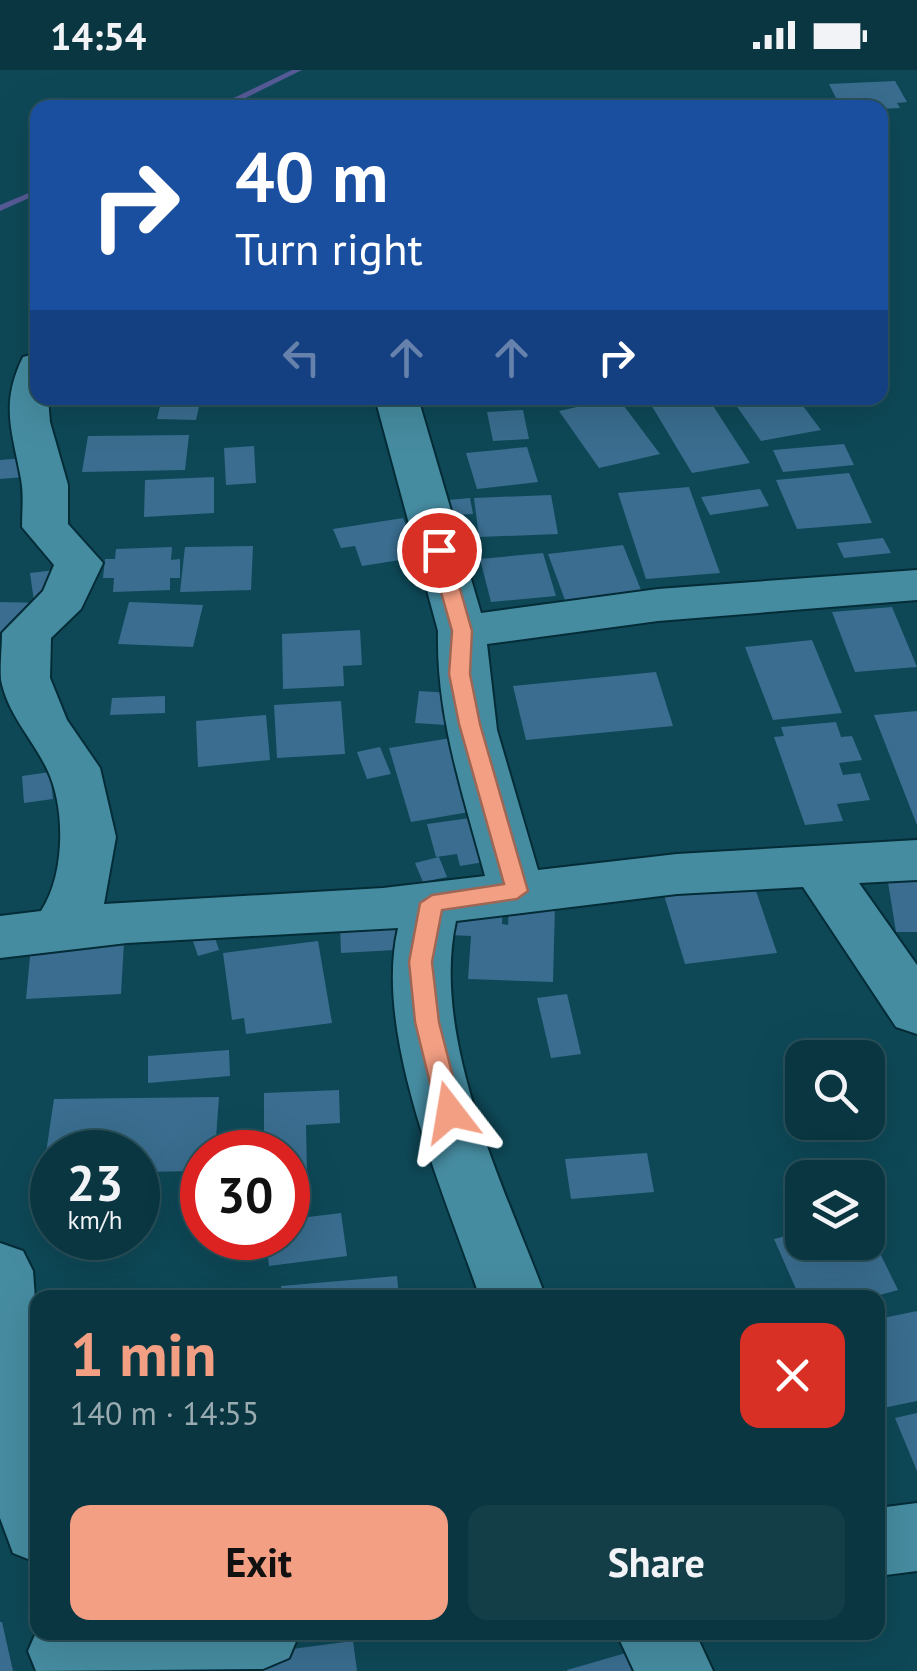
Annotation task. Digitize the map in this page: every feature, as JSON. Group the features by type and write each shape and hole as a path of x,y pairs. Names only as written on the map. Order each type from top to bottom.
{"street":[{"path":"30,376 24,409 46,484 46,527 79,564 64,598 27,634 25,678 43,724 74,768 89,837 80,898 58,930"},
{"path":"400,405 462,631 460,674 470,724 517,891"},
{"path":"462,631 610,614 658,604 917,585"},
{"path":"0,937 127,922 432,903 677,874 917,860"},
{"path":"819,868 917,1011"},
{"path":"432,903 420,962 427,1022 450,1112 511,1290"},
{"path":"0,1271 7,1392 30,1494"},
{"path":"885,1541 917,1537"},
{"path":"64,1651 179,1640"},
{"path":"657,1640 674,1671"}],"building":[{"path":"895,81 907,102 897,103 900,108 888,109 888,100 837,100 829,84"},
{"path":"160,405 199,405 196,420 157,419"},
{"path":"586,405 623,405 660,454 599,468 559,411"},
{"path":"651,405 713,405 750,463 692,473"},
{"path":"736,405 802,405 821,430 761,441"},
{"path":"523,410 529,439 493,441 487,412"},
{"path":"189,435 185,470 82,472 88,436"},
{"path":"844,444 854,465 783,472 773,450"},
{"path":"254,446 256,483 226,485 224,448"},
{"path":"527,447 538,482 477,489 466,453"},
{"path":"26,458 25,477 0,479 0,460"},
{"path":"849,473 872,523 797,529 776,480"},
{"path":"214,477 214,513 144,517 145,480"},
{"path":"689,487 720,573 646,579 618,493"},
{"path":"760,489 769,506 710,515 701,497"},
{"path":"551,495 558,534 479,537 474,498"},
{"path":"470,498 473,514 451,515 448,500"},
{"path":"403,518 419,557 362,566 355,546 341,548 333,529"},
{"path":"883,538 891,553 844,558 837,543"},
{"path":"623,545 641,590 565,600 548,554"},
{"path":"253,546 251,590 180,592 185,547"},
{"path":"172,547 171,560 180,559 180,578 170,578 170,590 113,592 114,578 103,578 105,559 115,559 116,549"},
{"path":"543,553 556,596 491,602 480,559"},
{"path":"55,570 60,597 34,601 30,573"},
{"path":"0,602 44,603 35,635 0,635"},
{"path":"129,602 203,605 193,647 118,644"},
{"path":"892,607 917,667 855,672 832,612"},
{"path":"360,630 362,665 343,666 344,686 283,689 282,634"},
{"path":"812,640 842,713 773,720 745,647"},
{"path":"656,672 673,726 526,740 513,686"},
{"path":"419,691 450,693 446,725 415,723"},
{"path":"165,696 165,713 110,715 112,698"},
{"path":"341,701 345,754 277,758 274,705"},
{"path":"917,711 917,825 874,715"},
{"path":"266,715 270,760 198,767 196,721"},
{"path":"836,722 841,737 852,736 862,760 839,763 843,775 860,773 870,800 837,804 843,821 805,825 774,737 784,736 781,727"},
{"path":"451,738 475,811 411,822 389,748"},
{"path":"380,747 391,774 367,779 357,752"},
{"path":"50,772 53,799 24,803 22,776"},
{"path":"470,818 484,862 460,866 457,854 436,857 427,824"},
{"path":"439,857 447,877 423,882 415,863"},
{"path":"887,876 917,876 917,932 896,932"},
{"path":"754,885 777,953 685,964 664,895"},
{"path":"452,902 503,905 502,924 508,925 509,903 555,905 553,982 468,979 471,936 450,935"},
{"path":"411,922 413,949 341,953 340,926"},
{"path":"212,929 219,950 198,956 191,935"},
{"path":"124,941 121,994 26,999 31,946"},
{"path":"318,941 332,1023 246,1034 244,1018 232,1020 223,953"},
{"path":"567,994 581,1054 551,1058 537,998"},
{"path":"229,1050 230,1076 148,1083 148,1056"},
{"path":"339,1090 340,1123 306,1125 306,1130 264,1130 264,1093"},
{"path":"219,1097 217,1130 180,1130 180,1171 160,1172 160,1130 49,1130 54,1099"},
{"path":"647,1153 654,1192 571,1199 565,1159"},
{"path":"341,1213 347,1256 269,1266 268,1260 310,1260 310,1217"},
{"path":"785,1236 785,1260 883,1260 898,1290 885,1294 885,1290 796,1290 774,1239"},
{"path":"397,1276 398,1290 281,1290 281,1286"},
{"path":"917,1311 917,1401 885,1408 885,1318"},
{"path":"917,1413 917,1471 895,1418"},
{"path":"2,1622 13,1671 0,1671"},
{"path":"353,1641 357,1671 171,1671 171,1665"},
{"path":"657,1644 666,1671 567,1671 567,1670"}],"waterway":[{"path":"234,100 298,70"},
{"path":"0,208 30,195"}],"route":[{"path":"439,550 462,631 460,674 470,724 517,891 432,903 420,962 427,1022 450,1112"}]}
